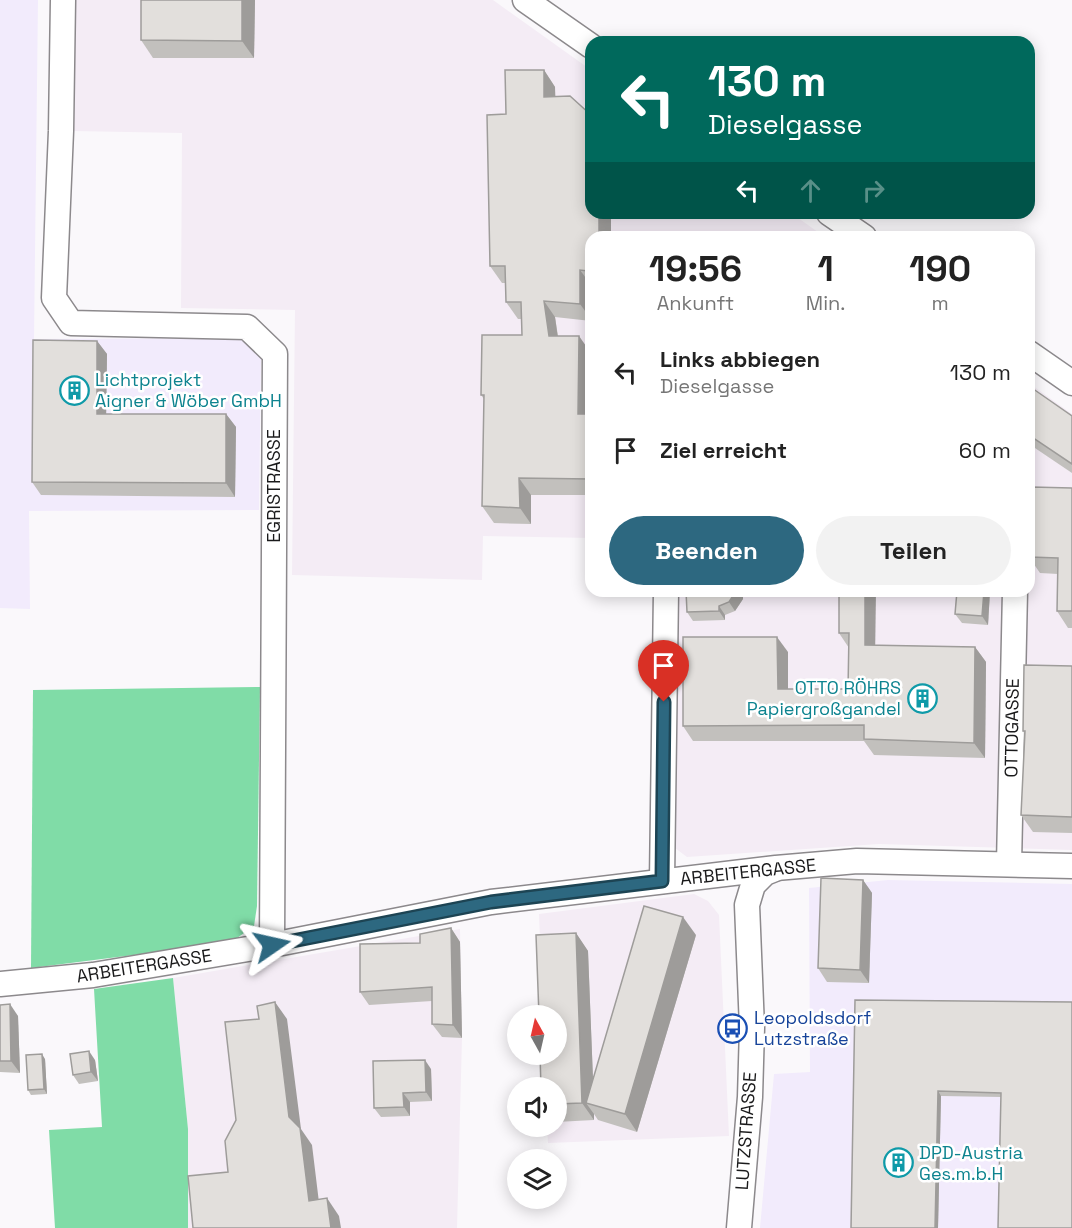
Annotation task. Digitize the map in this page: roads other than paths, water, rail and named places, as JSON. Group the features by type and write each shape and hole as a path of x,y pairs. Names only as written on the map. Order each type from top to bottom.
{"street":[{"name":"EGRISTRASSE","path":"63,0 61,131 54,298 71,323 247,327 275,354 272,945"},
{"path":"525,0 585,42"},
{"path":"838,219 855,231"},
{"path":"1035,357 1072,383"},
{"path":"662,881 666,597"},
{"name":"OTTOGASSE","path":"1009,864 1015,597"},
{"name":"ARBEITERGASSE","path":"0,984 93,975 272,945 491,902 776,868 857,861 1072,866"},
{"name":"LUTZSTRASSE","path":"739,1228 752,1051 747,905 753,885 765,873 776,868"}],"place":[{"name":"Lichtprojekt Aigner & Wöber GmbH","path":"74,390"},
{"name":"OTTO RÖHRS Papiergroßgandel","path":"922,698"},
{"name":"Leopoldsdorf Lutzstraße","path":"733,1028"},
{"name":"DPD-Austria Ges.m.b.H","path":"898,1163"}]}
